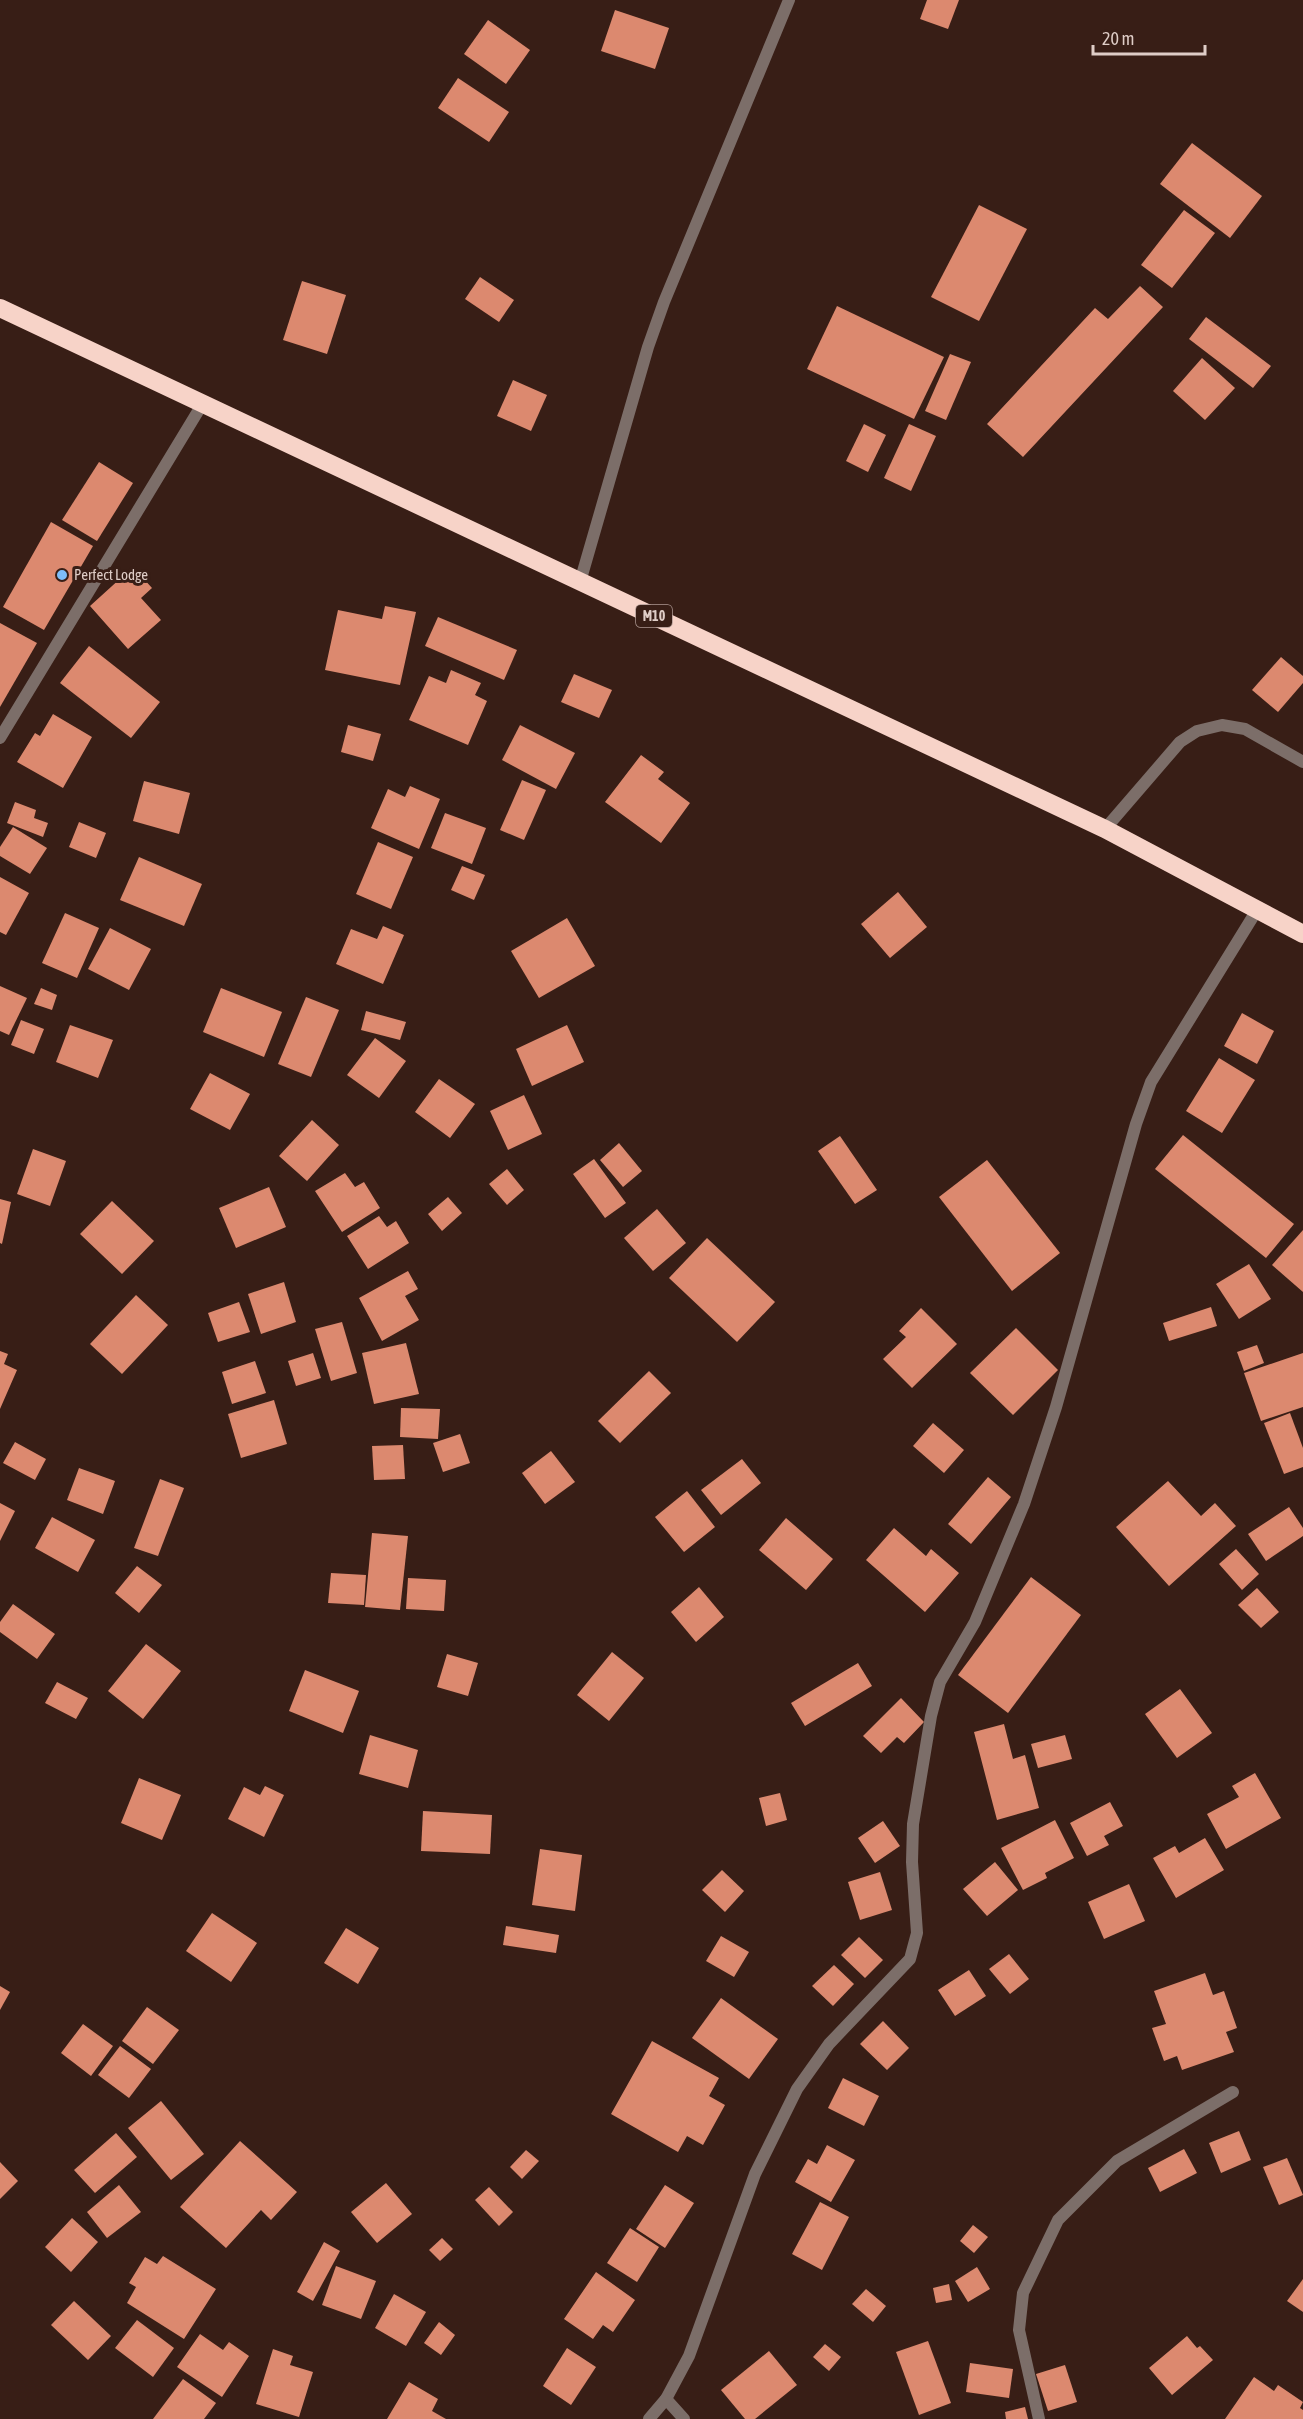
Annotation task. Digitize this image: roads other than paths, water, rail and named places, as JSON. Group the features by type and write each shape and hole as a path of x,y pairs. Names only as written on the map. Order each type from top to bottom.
{"highway":[{"name":"M10","path":"0,308 1105,829 1303,934"}],"street":[{"path":"580,582 648,347 664,302 789,0"},
{"path":"0,738 203,403"},
{"path":"1105,829 1180,742 1197,731 1222,725 1245,729 1303,762"},
{"path":"649,2419 666,2399 688,2356 755,2174 797,2089 829,2044 910,1959 916,1933 912,1862 913,1824 931,1716 940,1682 975,1622 1024,1504 1056,1407 1136,1124 1151,1082 1257,909"},
{"path":"1039,2419 1019,2330 1023,2293 1058,2220 1117,2161 1233,2092"},
{"path":"666,2399 684,2419"}],"place":[{"name":"Perfect Lodge","path":"62,575"}]}
